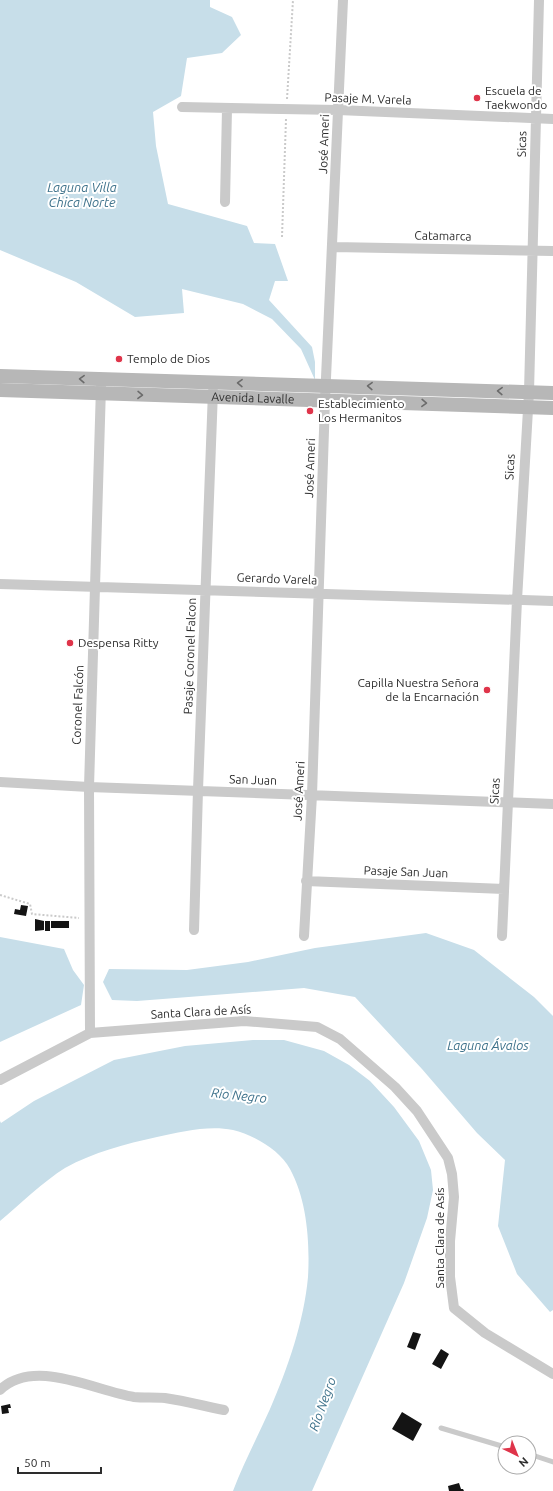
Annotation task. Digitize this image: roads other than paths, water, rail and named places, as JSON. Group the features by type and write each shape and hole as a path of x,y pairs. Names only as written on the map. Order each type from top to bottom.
{"main road":[{"name":"Avenida Lavalle","path":"0,376 101,379 325,400 553,408"},
{"name":"Avenida Lavalle","path":"0,390 101,394 326,385 553,393"}],"street":[{"name":"José Ameri","path":"304,936 312,795 325,400 343,0"},
{"name":"Sicas","path":"502,936 526,407 529,392 539,0"},
{"name":"Pasaje M. Varela","path":"182,107 338,110 553,119"},
{"path":"225,202 227,109"},
{"name":"Catamarca","path":"333,247 553,251"},
{"name":"Coronel Falcón","path":"90,1033 88,919 89,787 101,379"},
{"name":"Pasaje Coronel Falcon","path":"194,930 213,390"},
{"name":"Gerardo Varela","path":"0,584 205,589 553,601"},
{"name":"San Juan","path":"0,782 89,787 553,804"},
{"name":"Pasaje San Juan","path":"306,881 504,889"},
{"name":"Santa Clara de Asís","path":"0,1080 90,1033 244,1021 317,1027 340,1039 395,1087 417,1111 448,1158 452,1174 454,1197 450,1248 450,1277 454,1308 485,1333 553,1374"},
{"path":"0,1390 4,1386 29,1376 60,1378 133,1396 163,1398 224,1410"}],"lane":[{"path":"441,1428 497,1445"},
{"path":"537,1457 553,1462"}],"water":[{"name":"Laguna Villa Chica Norte","path":"0,0 210,0 210,7 232,17 241,35 222,53 187,58 181,96 153,112 156,146 168,204 247,226 254,243 275,244 288,281 275,281 269,300 312,347 315,362 315,380 301,349 272,319 243,304 182,289 184,313 135,317 76,282 0,250"},
{"name":"Laguna Ávalos","path":"426,933 474,950 534,997 553,1016 553,1310 550,1312 517,1274 498,1226 505,1160 477,1133 422,1069 355,997 304,988 137,1001 112,1000 103,982 109,969 187,970 248,962 315,948"},
{"path":"0,937 64,949 73,970 84,985 81,1005 0,1042"},
{"name":"Río Negro","path":"253,1040 284,1040 324,1051 349,1065 370,1081 394,1107 419,1141 431,1170 433,1190 427,1218 404,1283 312,1491 233,1491 246,1459 270,1409 289,1361 299,1327 306,1294 308,1277 308,1236 304,1208 296,1181 286,1162 280,1156 266,1144 241,1132 233,1130 214,1128 175,1133 110,1149 76,1162 57,1173 40,1186 0,1221 0,1121 1,1123 34,1101 114,1060 185,1046"}],"place":[{"name":"Escuela de Taekwondo","path":"477,98"},
{"name":"Templo de Dios","path":"119,359"},
{"name":"Establecimiento Los Hermanitos","path":"310,411"},
{"name":"Despensa Ritty","path":"70,643"},
{"name":"Capilla Nuestra Señora de la Encarnación","path":"487,690"}]}
